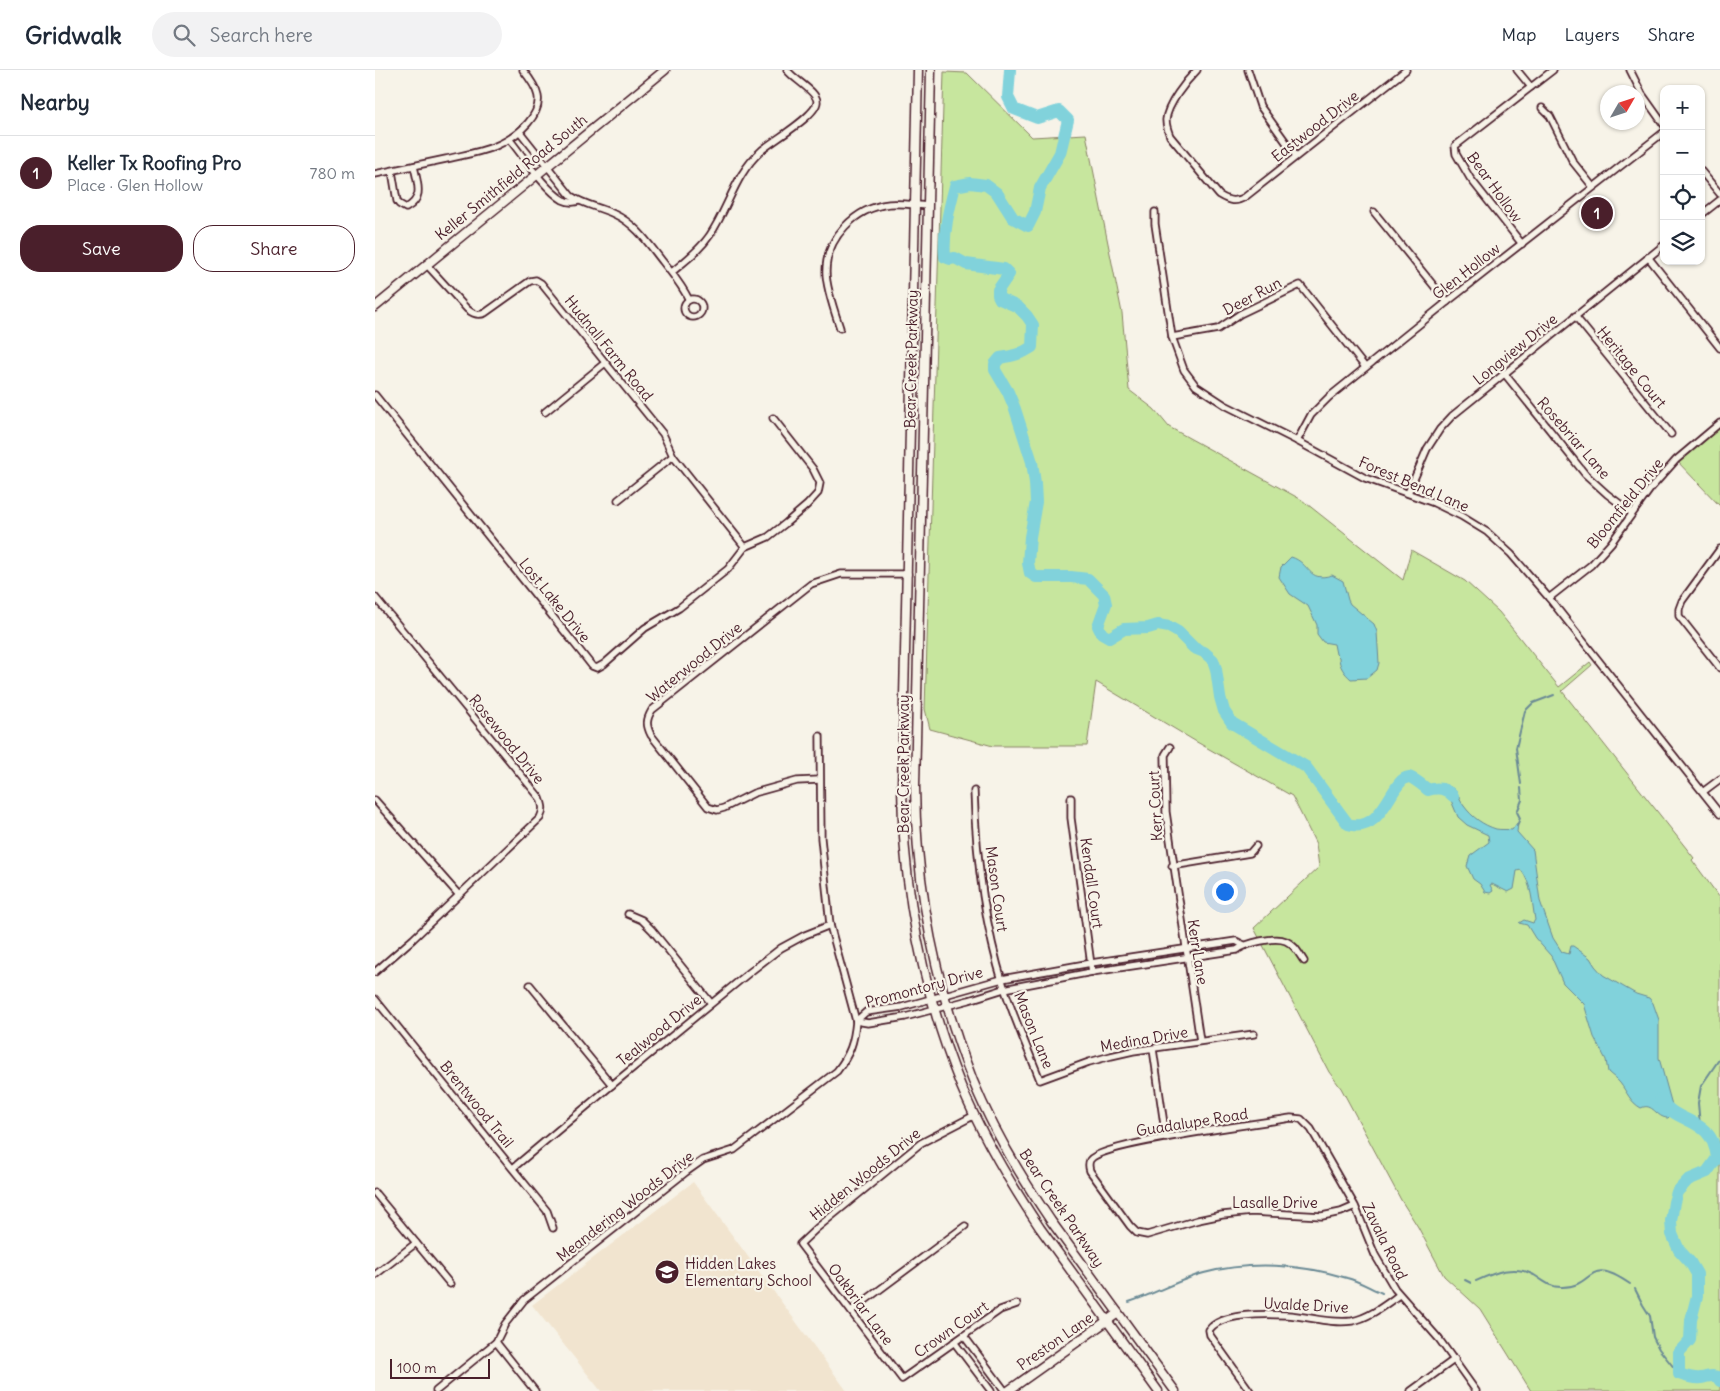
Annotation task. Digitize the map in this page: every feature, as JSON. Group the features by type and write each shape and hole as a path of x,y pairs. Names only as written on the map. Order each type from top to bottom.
{"main road":[{"name":"Keller Smithfield Road South","path":"375,307 425,264 665,70"},
{"name":"Bear Creek Parkway","path":"918,70 902,787 904,845 911,902 932,998 951,1060 988,1142 1022,1201 1159,1391"},
{"name":"Bear Creek Parkway","path":"931,70 915,820 924,900 935,958 964,1056 999,1135 1037,1201 1175,1391"},
{"path":"917,110 930,111"},
{"name":"Preston Lane","path":"1007,1391 1118,1312"}],"street":[{"path":"375,174 486,150 510,140 520,132 534,115 538,106 537,90 523,70"},
{"path":"672,272 709,237 739,176 759,152 802,121 815,109 817,97 791,76 787,70"},
{"name":"Eastwood Drive","path":"1197,70 1182,88 1171,106 1167,115 1167,127 1170,136 1219,195 1229,201 1239,201 1406,70"},
{"path":"1248,70 1259,106 1296,156"},
{"path":"1517,70 1531,87"},
{"name":"Bear Hollow","path":"1521,244 1470,178 1456,154 1455,146 1553,70"},
{"path":"1630,70 1642,94 1660,119"},
{"path":"1542,108 1550,116 1573,162 1593,187"},
{"path":"520,132 571,196 579,201 614,214 633,226 682,285 689,300"},
{"name":"Glen Hollow","path":"1297,441 1307,421 1317,408 1365,367 1660,135"},
{"path":"510,140 555,194 564,201 572,203 579,201"},
{"path":"392,170 397,201 406,208 416,202 419,196 414,166"},
{"path":"1704,175 1720,194"},
{"path":"1705,212 1720,200"},
{"path":"840,328 826,273 828,257 838,233 862,213 886,205 927,206"},
{"name":"Forest Bend Lane","path":"1155,212 1155,224 1172,337 1184,370 1196,386 1225,405 1365,478 1448,509 1487,532 1511,554 1549,598 1720,814"},
{"path":"1374,212 1447,302"},
{"name":"Longview Drive","path":"1408,493 1427,449 1440,429 1452,416 1660,248"},
{"path":"1648,257 1720,348"},
{"name":"Hudnall Farm Road","path":"425,264 467,309 479,315 485,313 530,281 536,280 541,283 663,434 673,456 745,547"},
{"name":"Deer Run","path":"1172,337 1219,329 1240,314 1299,285 1365,367"},
{"name":"Heritage Court","path":"1575,316 1671,434"},
{"path":"545,412 605,363"},
{"name":"Rosebriar Lane","path":"1504,373 1585,474 1632,513"},
{"name":"Lost Lake Drive","path":"375,396 594,667 597,668 604,664 645,628 679,608 728,569 745,547"},
{"path":"745,547 768,537 807,505 818,493 820,483 813,469 773,418"},
{"name":"Bloomfield Drive","path":"1549,598 1591,566 1676,460 1720,423"},
{"path":"618,500 673,456"},
{"path":"1720,549 1679,609 1679,616 1720,668"},
{"name":"Waterwood Drive","path":"819,780 797,781 754,793 724,808 717,810 708,808 651,735 646,723 652,710 811,584 841,574 908,574"},
{"name":"Rosewood Drive","path":"375,597 540,798 543,806 540,818 458,894 413,939 375,972"},
{"name":"Meandering Woods Drive","path":"436,1391 496,1342 505,1324 524,1300 686,1172 703,1160 734,1150 837,1071 848,1057 855,1038 856,1021 830,925 821,838 820,736"},
{"name":"Kerr Court","path":"1171,747 1165,755 1165,812 1173,866"},
{"path":"1704,792 1720,779"},
{"name":"Mason Court","path":"974,791 981,881 992,945 1004,989"},
{"name":"Kendall Court","path":"1071,798 1071,818 1092,972"},
{"path":"375,800 458,894"},
{"path":"1173,866 1250,853 1256,846"},
{"name":"Kerr Lane","path":"1173,866 1200,1041"},
{"path":"628,914 642,920 652,930 711,1003"},
{"name":"Tealwood Drive","path":"513,1168 711,1003 781,948 805,935 830,925"},
{"name":"Promontory Drive","path":"856,1021 867,1023 905,1017 1004,989 1092,972 1237,950 1244,945 1275,940 1285,940 1296,949 1304,962"},
{"name":"Promontory Drive","path":"856,1021 866,1012 902,1006 1002,980 1091,963 1236,941 1244,945"},
{"path":"530,985 612,1085"},
{"path":"973,987 976,998"},
{"name":"Mason Lane","path":"1004,989 1040,1080"},
{"name":"Brentwood Trail","path":"375,999 547,1211 553,1228"},
{"path":"902,1006 905,1017"},
{"name":"Medina Drive","path":"1040,1080 1111,1056 1254,1034"},
{"path":"1153,1049 1166,1138"},
{"name":"Hidden Woods Drive","path":"800,1244 921,1143 975,1115"},
{"name":"Guadalupe Road","path":"1137,1233 1091,1171 1089,1161 1099,1154 1122,1146 1166,1138 1291,1118 1301,1119"},
{"name":"Zavala Road","path":"1301,1119 1311,1129 1355,1206 1375,1255 1399,1295 1439,1339 1476,1391"},
{"path":"375,1193 450,1284"},
{"name":"Lasalle Drive","path":"1137,1233 1147,1235 1198,1220 1223,1215 1277,1212 1322,1216 1341,1212 1355,1206"},
{"path":"851,1311 965,1226"},
{"path":"375,1275 416,1243"},
{"name":"Oakbriar Lane","path":"800,1244 902,1379"},
{"name":"Uvalde Drive","path":"1250,1391 1210,1335 1209,1330 1218,1321 1226,1318 1259,1315 1287,1315 1332,1322 1354,1320 1377,1310 1399,1295"},
{"name":"Crown Court","path":"902,1379 1000,1310 1017,1304"},
{"path":"964,1336 1007,1391"},
{"path":"496,1342 535,1391"},
{"path":"954,1342 991,1391"},
{"path":"1411,1391 1455,1360"}],"shaded area":[{"name":"Hidden Lakes Elementary School","path":"693,1182 847,1391 601,1391 532,1305"}],"green space":[{"path":"944,72 967,73 1032,137 1086,134 1122,313 1129,390 1154,409 1169,427 1302,500 1403,580 1411,550 1465,581 1499,612 1559,687 1590,662 1592,665 1562,691 1694,858 1692,860 1720,898 1720,1391 1531,1391 1480,1309 1444,1276 1341,1088 1329,1072 1254,928 1319,867 1316,844 1292,796 1096,682 1087,746 993,746 930,729 925,709"},
{"path":"1720,423 1720,506 1676,460"}],"water":[{"path":"1291,557 1302,563 1313,574 1324,577 1332,575 1343,581 1350,604 1374,624 1377,632 1379,663 1377,670 1367,678 1351,679 1346,674 1336,654 1334,644 1323,642 1317,634 1317,625 1308,606 1290,594 1279,577 1281,567"},
{"path":"1443,784 1453,788 1467,810 1487,825 1496,829 1512,830 1518,824 1517,832 1533,850 1540,901 1553,938 1562,952 1569,954 1571,946 1573,946 1590,958 1603,975 1636,994 1649,998 1653,1003 1659,1020 1659,1058 1672,1105 1668,1118 1660,1116 1649,1107 1641,1108 1637,1106 1619,1082 1608,1072 1606,1060 1594,1037 1584,1004 1563,983 1551,956 1535,938 1527,925 1519,923 1524,920 1533,923 1535,920 1529,887 1521,870 1517,871 1514,889 1508,892 1492,884 1490,885 1493,891 1490,893 1485,892 1480,884 1473,879 1467,866 1470,856 1489,842 1488,835 1467,825 1458,817 1450,798 1442,793 1440,788"}],"waterway":[{"path":"1010,70 1008,97 1014,109 1037,118 1059,111 1068,120 1060,153 1040,188 1035,212 1028,226 1013,218 997,193 986,185 970,183 955,186 947,221 945,257 955,258 966,264 1004,269 1009,274 998,290 1000,299 1018,307 1033,325 1032,347 1017,354 1000,358 995,364 995,370 1008,392 1015,409 1032,462 1036,502 1030,537 1028,563 1030,573 1036,577 1088,579 1104,595 1106,604 1098,626 1102,634 1109,638 1124,629 1148,628 1158,625 1169,627 1178,632 1194,648 1204,652 1213,660 1224,711 1232,723 1306,767 1348,824 1360,825 1370,821 1385,805 1397,786 1409,777 1428,790 1442,789 1448,791 1453,796"},
{"path":"1521,784 1516,748 1525,711 1533,703 1554,695"},
{"path":"1517,826 1520,818 1517,812 1522,800 1521,788"},
{"path":"1700,1126 1698,1103 1701,1086 1720,1058"},
{"path":"1660,1099 1675,1114 1693,1122 1708,1134 1714,1144 1717,1158 1707,1172 1688,1180 1677,1192 1671,1221 1672,1234 1679,1250 1690,1262 1697,1274 1697,1296 1691,1320 1690,1340 1679,1352 1679,1374 1695,1378 1713,1376 1718,1377 1720,1381"},
{"path":"1129,1302 1204,1273 1221,1269 1257,1266 1294,1267 1330,1273 1356,1281 1382,1293"},
{"path":"1476,1281 1504,1271 1519,1270 1534,1275 1557,1287 1572,1286 1598,1272 1616,1275 1630,1284"},
{"path":"1465,1280 1471,1283"},
{"path":"1635,1289 1650,1316 1653,1337 1659,1349 1679,1374"}],"place":[{"name":"Keller Tx Roofing Pro","path":"1597,213"},
{"name":"Hidden Lakes Elementary School","path":"667,1272"}]}
